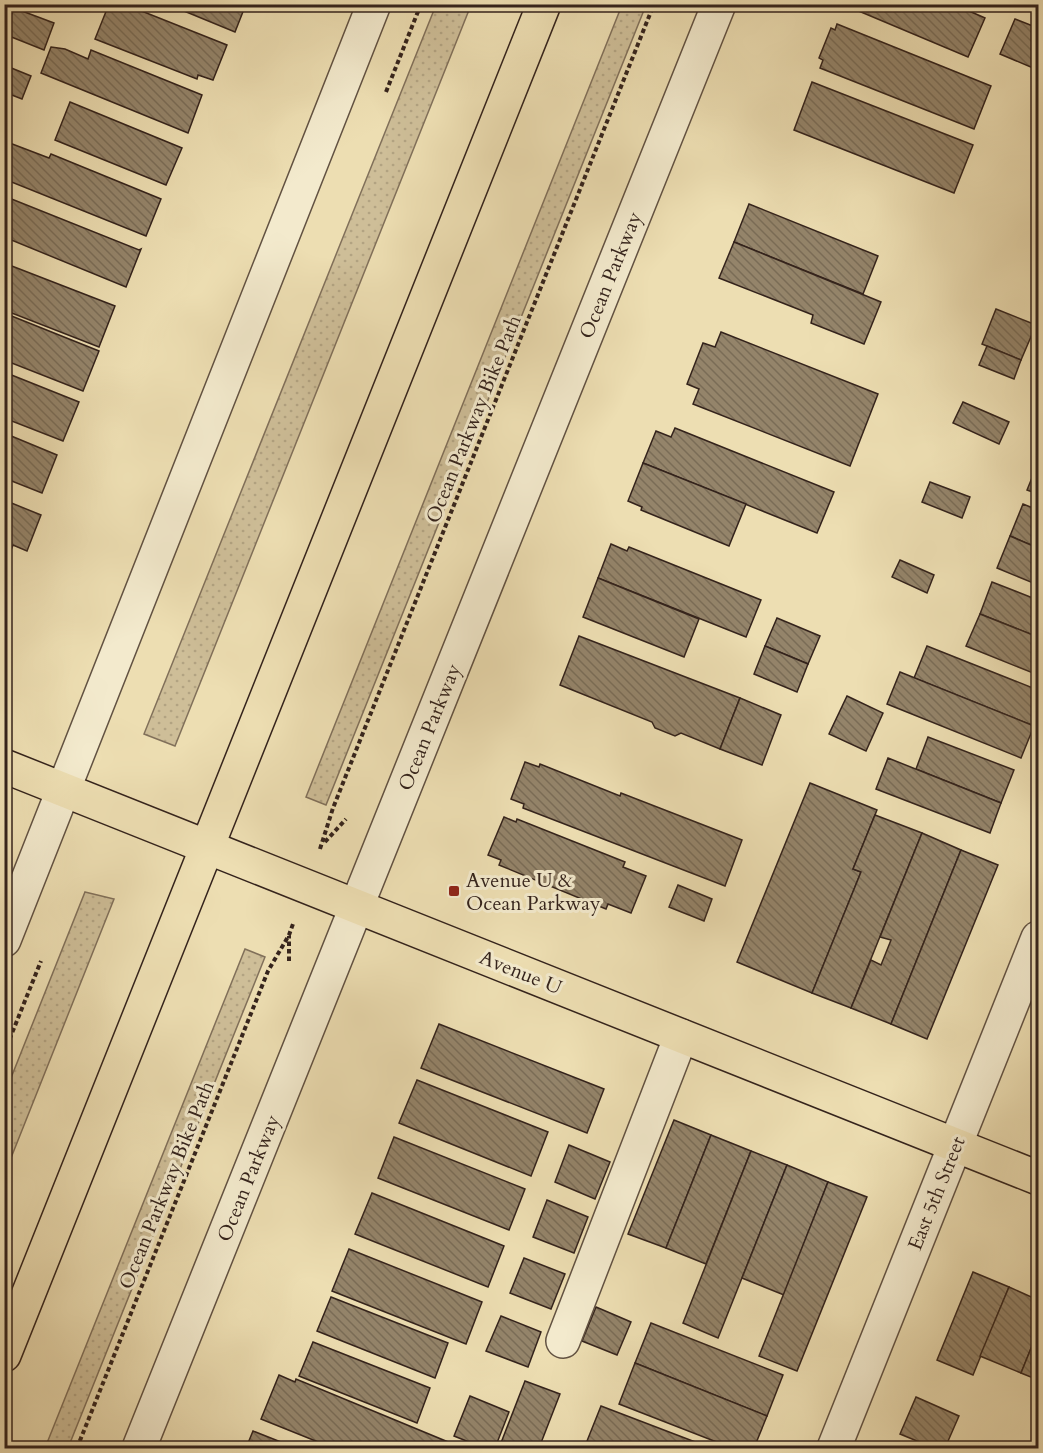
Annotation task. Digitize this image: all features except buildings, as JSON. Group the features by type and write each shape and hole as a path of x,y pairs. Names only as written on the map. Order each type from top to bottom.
{"main road":[{"path":"4,1355 544,4"},
{"name":"Avenue U","path":"4,766 1038,1178"}],"street":[{"path":"4,940 374,4"},
{"name":"Ocean Parkway","path":"140,1449 719,4"},
{"name":"East 5th Street","path":"834,1449 1038,938"},
{"path":"563,1341 681,1036"}],"path":[{"name":"Ocean Parkway Bike Path","path":"322,845 333,808 654,4"},
{"name":"Ocean Parkway Bike Path","path":"77,1449 268,971 289,935"}],"shaded area":[{"path":"436,5 471,5 175,746 144,734"},
{"path":"622,5 646,5 326,805 306,797"},
{"path":"85,892 114,899 5,1173 5,1093"},
{"path":"245,949 265,957 68,1448 45,1448"}],"place":[{"name":"Avenue U & Ocean Parkway","path":"454,891"}]}
